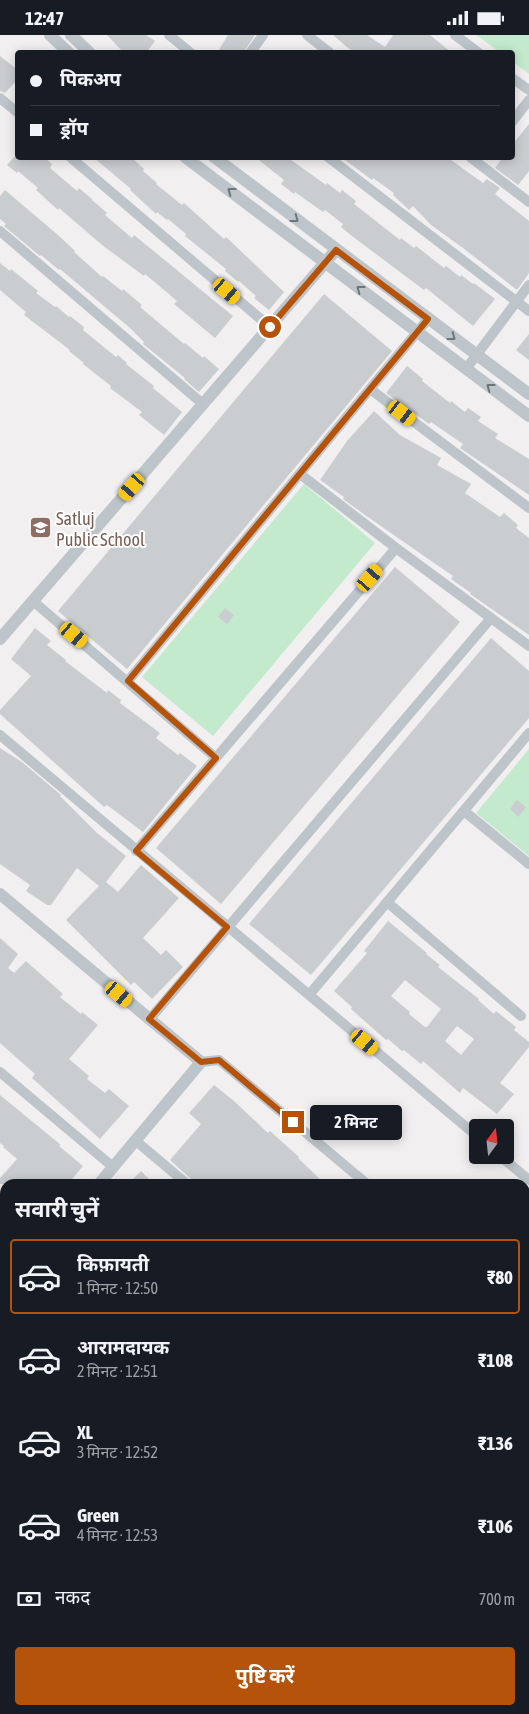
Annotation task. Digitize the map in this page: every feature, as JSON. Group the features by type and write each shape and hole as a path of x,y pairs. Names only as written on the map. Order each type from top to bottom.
{"street":[{"path":"50,35 66,50"},
{"path":"71,35 87,50"},
{"path":"169,35 187,50"},
{"path":"252,50 264,35"},
{"path":"307,35 326,50"},
{"path":"455,35 475,50"},
{"path":"515,80 529,90"},
{"path":"0,98 15,110"},
{"path":"515,117 529,100"},
{"path":"74,160 270,327"},
{"path":"190,160 529,416"},
{"path":"218,160 529,395"},
{"path":"332,160 529,311"},
{"path":"482,161 529,201"},
{"path":"0,231 203,404"},
{"path":"0,639 336,250"},
{"path":"466,369 529,285"},
{"path":"128,681 428,319"},
{"path":"370,389 529,508"},
{"path":"300,474 396,548 529,646"},
{"path":"136,851 396,548"},
{"path":"33,601 216,758"},
{"path":"149,1019 491,618"},
{"path":"309,995 529,733"},
{"path":"0,735 469,1129"},
{"path":"464,811 529,864"},
{"path":"0,894 201,1062"},
{"path":"388,903 521,1015"},
{"path":"104,1179 201,1062 219,1060 361,1179"},
{"path":"0,1072 113,1167"},
{"path":"136,1141 181,1179"},
{"path":"510,1164 528,1179"}],"green space":[{"path":"476,35 529,35 529,74 515,64 515,50 497,50"},
{"path":"304,484 375,543 213,736 142,677"},
{"path":"529,749 529,856 476,813"}],"building":[{"path":"107,35 146,35 155,41 148,50 121,50"},
{"path":"228,35 255,35 245,50 219,50"},
{"path":"333,35 367,35 385,47 393,35 430,35 448,50 351,50"},
{"path":"0,56 15,68 15,82 5,93 0,91"},
{"path":"529,124 529,171 518,185 495,168 501,160 515,160 515,141"},
{"path":"14,157 15,160 47,160 52,164 50,168 77,191 79,188 92,199 107,213 105,215 132,238 134,235 233,316 215,338 174,304 177,301 145,274 144,276 102,245 59,208 58,210 36,190 38,188 18,171 17,173 7,165"},
{"path":"97,160 134,160 156,184 182,205 184,203 224,239 226,237 284,292 269,310 254,298 256,296 225,271 226,269 185,236 186,234 168,219 157,212 156,214 131,189"},
{"path":"259,160 291,160 326,185 327,183 340,193 342,190 356,201 354,204 400,240 401,238 414,248 416,246 444,268 446,266 460,277 461,275 495,299 473,326 426,288 424,290 352,236 341,227 343,224 325,210 323,212 281,184 284,180"},
{"path":"345,160 451,160 483,183 487,179 500,188 495,194 529,221 529,273 517,290 431,225 413,206 409,210 393,195 394,193 373,178 372,180"},
{"path":"5,190 58,235 102,277 122,291 123,289 142,305 140,307 184,344 203,358 204,356 219,369 199,392 185,378 143,344 144,342 130,328 60,269 40,256 4,226 6,224 0,219 0,196"},
{"path":"0,263 10,271 11,269 38,291 36,293 84,327 83,330 116,357 118,355 182,412 164,435 139,415 142,412 110,388 111,386 83,364 70,350 24,315 26,312 0,290"},
{"path":"324,294 392,351 127,669 58,611"},
{"path":"529,334 529,360 516,350"},
{"path":"407,366 423,379 422,381 450,403 451,401 465,412 468,408 481,417 478,421 498,434 495,438 529,459 529,495 460,448 463,444 431,422 429,424 386,393"},
{"path":"374,411 400,435 441,458 437,465 471,484 465,493 500,517 504,513 518,525 516,528 529,538 529,635 470,594 451,579 453,576 365,515 320,480 347,441"},
{"path":"395,567 460,622 221,904 156,848"},
{"path":"225,608 234,615 227,624 218,617"},
{"path":"35,628 51,641 47,645 65,661 107,693 108,690 121,700 120,703 160,733 156,738 178,755 180,753 197,766 143,832 107,805 104,807 0,714 0,710 31,676 11,659"},
{"path":"491,638 529,671 529,718 311,975 249,924"},
{"path":"0,748 22,762 61,795 97,833 126,856 106,882 118,892 141,865 179,898 143,938 161,955 166,950 183,967 152,999 134,982 131,985 66,920 99,886 77,868 51,905 47,905 26,891 30,885 0,864"},
{"path":"517,800 526,807 518,817 510,809"},
{"path":"388,921 427,953 440,965 438,967 479,999 494,1014 496,1011 516,1027 514,1030 529,1042 529,1047 500,1083 514,1094 497,1114 463,1088 460,1093 423,1061 421,1064 388,1039 386,1040 334,991 367,953 364,951","holes":["405,980 441,1009 427,1027 409,1014 410,1012 391,996","457,1026 474,1039 461,1055 445,1041"]},
{"path":"0,938 18,954 8,968 14,973 26,961 63,994 60,997 98,1025 69,1059 89,1076 87,1079 105,1093 109,1089 129,1106 100,1139 32,1078 35,1074 0,1043"},
{"path":"214,1085 268,1133 270,1131 320,1179 191,1179 170,1160 201,1124 189,1113"},
{"path":"0,1095 61,1145 59,1146 83,1166 72,1179 0,1179 17,1159 0,1143"},
{"path":"141,1171 149,1179 133,1179"}],"place":[{"name":"Satluj Public School","path":"40,528"}],"route":[{"path":"270,327 336,250 428,319 128,681 216,758 136,851 227,927 149,1019 201,1062 219,1060 293,1122"}]}
